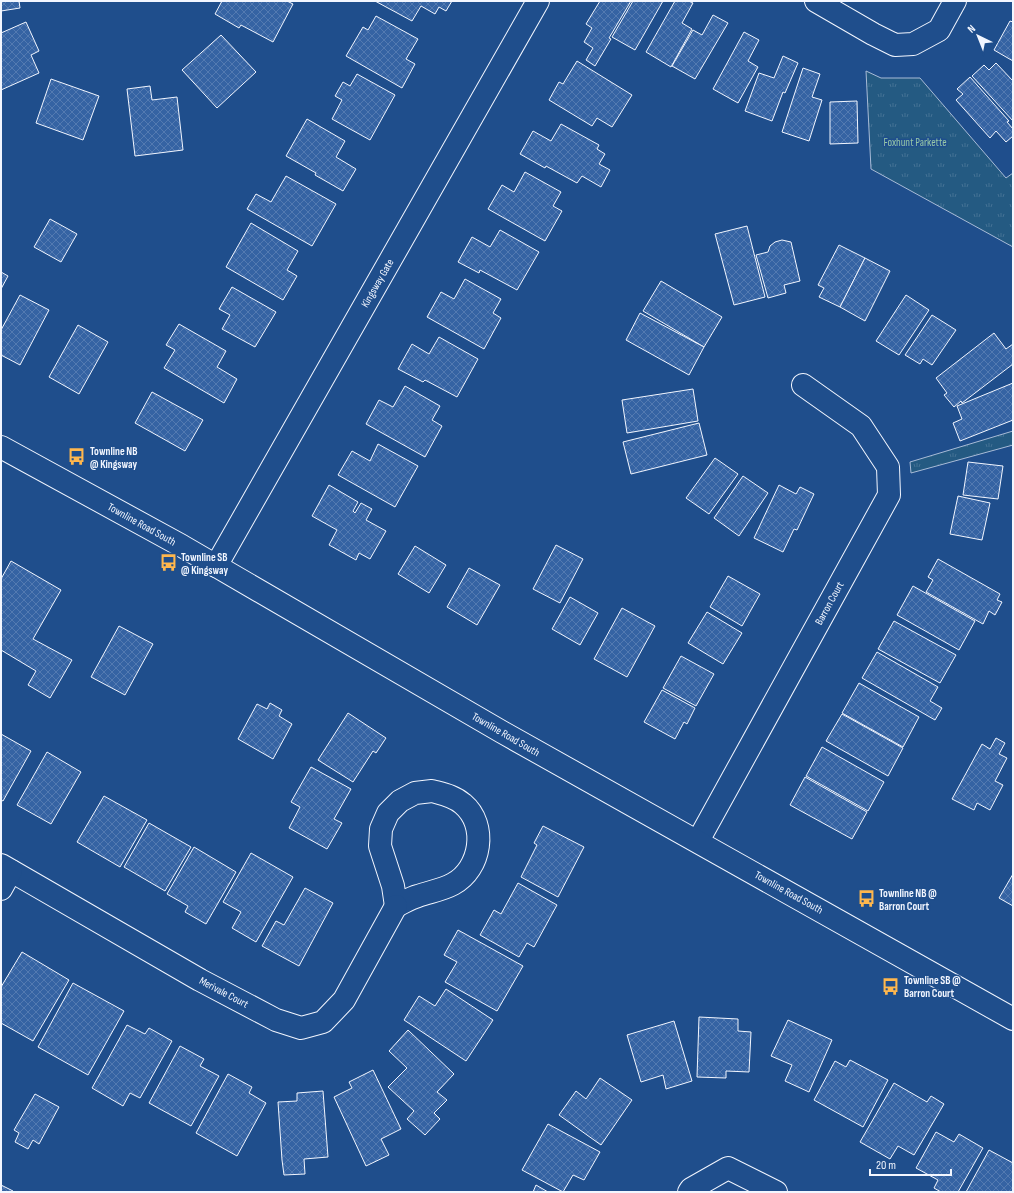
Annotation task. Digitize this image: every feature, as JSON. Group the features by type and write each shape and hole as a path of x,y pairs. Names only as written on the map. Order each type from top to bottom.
{"street":[{"name":"Kingsway Gate","path":"216,566 538,1"},
{"path":"816,1 873,34 896,45 913,44 939,30 955,1"},
{"name":"Barron Court","path":"698,841 889,495 888,467 860,426 803,385"},
{"name":"Townline Road South","path":"1,447 216,566 502,732 1013,1019"},
{"path":"432,791 448,795 463,804 472,816 478,831 479,846 474,862 465,875 453,884 416,896 396,906 393,886 380,846 381,829 388,813 400,801 415,793 432,791"},
{"name":"Merivale Court","path":"4,875 276,1020 301,1028 323,1022 344,1000 396,906"},
{"path":"690,1192 691,1189 728,1168 776,1192"}],"green space":[{"name":"Foxhunt Parkette","path":"866,71 881,78 920,78 1006,178 1013,173 1013,247 871,169"},
{"path":"1013,431 1013,445 911,473 910,462"}],"building":[{"path":"1,1 19,1 20,8 1,11"},
{"path":"222,1 287,1 293,4 273,42 241,25 239,28 215,14"},
{"path":"375,1 452,1 446,11 439,7 435,14 421,6 412,21"},
{"path":"600,1 631,1 609,38 611,39 595,66 586,60 593,48 584,42 592,28 586,24"},
{"path":"633,1 663,1 635,50 612,37"},
{"path":"675,1 689,1 693,3 682,23 692,29 671,67 646,52"},
{"path":"713,15 728,23 695,79 672,66 693,30 702,35"},
{"path":"376,16 418,39 406,59 415,64 402,88 346,56 363,27 368,30"},
{"path":"1010,21 1013,22 1013,61 994,50"},
{"path":"26,22 39,51 31,55 39,73 1,90 1,33"},
{"path":"744,32 759,40 748,61 758,67 738,103 713,89"},
{"path":"221,35 256,72 217,108 182,70"},
{"path":"783,56 798,63 785,93 783,92 772,121 745,111 759,73 774,78"},
{"path":"577,61 632,95 612,127 597,118 592,126 549,100 559,82 563,84"},
{"path":"996,63 1013,81 1013,121 972,76 984,65 989,70"},
{"path":"803,68 820,74 812,97 822,100 809,141 782,132"},
{"path":"357,74 395,95 370,140 332,119 342,100 335,96 343,82 350,86"},
{"path":"970,77 1009,121 1007,122 1013,129 1013,136 1006,142 996,131 990,138 956,100 963,94 957,89"},
{"path":"51,79 99,96 83,140 36,123"},
{"path":"150,86 152,100 177,97 183,150 135,156 127,89"},
{"path":"857,101 858,143 830,144 830,102"},
{"path":"307,119 345,141 336,157 356,169 343,191 315,175 316,173 286,156"},
{"path":"561,124 599,145 597,149 605,154 599,164 610,170 601,187 582,176 577,183 520,154 533,131 551,141"},
{"path":"525,172 561,192 553,206 562,211 545,241 488,209 502,185 514,192"},
{"path":"286,176 336,204 312,246 247,209 256,194 271,202"},
{"path":"50,219 77,234 61,262 34,247"},
{"path":"251,223 298,251 287,270 297,276 283,300 226,267"},
{"path":"747,226 765,297 734,305 715,234"},
{"path":"500,230 539,252 517,290 480,270 479,273 458,262 472,237 490,247"},
{"path":"782,240 791,242 800,281 784,285 786,293 768,298 756,255 768,252 770,246 775,242"},
{"path":"839,245 865,258 840,307 819,297 824,288 818,285"},
{"path":"865,258 890,271 865,321 840,307"},
{"path":"1,272 8,276 1,289"},
{"path":"465,279 501,299 493,313 501,318 484,349 427,317 441,292 454,299"},
{"path":"661,281 722,317 704,347 643,311"},
{"path":"232,287 276,312 255,347 222,329 230,315 219,309"},
{"path":"20,295 49,310 20,365 1,355 1,330"},
{"path":"906,295 929,310 899,355 876,341"},
{"path":"640,313 704,347 689,375 626,340"},
{"path":"932,315 956,330 932,365 923,359 920,364 905,355"},
{"path":"179,324 226,351 217,367 237,379 224,403 164,368 175,350 166,345"},
{"path":"78,325 108,342 79,394 49,377"},
{"path":"994,333 1006,349 1013,344 1013,364 962,403 961,401 954,407 944,395 947,393 936,378"},
{"path":"439,337 478,359 457,397 425,380 423,382 398,369 412,344 429,354"},
{"path":"1013,383 1013,420 960,441 953,423 962,419 957,406"},
{"path":"405,386 440,406 432,420 442,426 425,457 366,424 379,400 393,407"},
{"path":"693,389 698,421 627,433 622,400"},
{"path":"152,392 203,420 185,451 135,423"},
{"path":"699,423 707,455 631,474 623,442"},
{"path":"378,444 418,466 395,507 338,475 352,451 370,461"},
{"path":"715,458 738,474 709,514 686,498"},
{"path":"968,462 1003,466 998,499 963,495"},
{"path":"743,476 768,493 739,536 714,518"},
{"path":"329,485 358,502 353,511 355,513 361,503 372,509 366,520 386,531 370,559 359,553 356,560 329,545 337,530 312,516"},
{"path":"779,485 796,494 800,487 814,494 797,530 794,529 783,552 754,538"},
{"path":"958,496 990,503 982,540 950,534"},
{"path":"556,545 583,559 560,603 533,589"},
{"path":"415,546 446,565 429,593 398,574"},
{"path":"938,559 1000,594 997,600 1002,602 995,615 989,611 983,624 926,592 933,580 928,577"},
{"path":"11,561 61,590 33,639 72,660 50,698 28,685 36,671 1,650 1,579"},
{"path":"469,568 500,585 477,625 447,607"},
{"path":"728,576 760,594 742,626 710,607"},
{"path":"913,586 975,621 959,650 897,615"},
{"path":"570,597 598,613 580,645 552,629"},
{"path":"622,608 655,626 627,677 594,659"},
{"path":"707,612 742,633 723,664 688,643"},
{"path":"894,621 956,655 940,683 878,649"},
{"path":"119,626 153,644 125,695 91,677"},
{"path":"877,652 938,687 930,701 942,708 935,720 862,678"},
{"path":"681,656 714,674 696,706 663,688"},
{"path":"859,683 919,717 903,747 842,713"},
{"path":"662,690 695,708 687,724 684,722 675,739 644,722"},
{"path":"270,703 282,710 279,716 292,724 273,759 238,739 257,704 267,709"},
{"path":"348,713 386,738 376,753 373,751 353,782 318,760"},
{"path":"842,714 903,748 888,776 826,741"},
{"path":"1,734 31,751 3,801 1,800"},
{"path":"996,738 1005,743 999,754 1007,758 995,781 1003,785 990,810 977,803 974,810 952,799 982,744 990,749"},
{"path":"822,747 884,782 868,811 806,776"},
{"path":"47,752 81,772 51,824 17,805"},
{"path":"311,767 351,789 334,819 342,823 327,849 289,828 300,807 291,802"},
{"path":"805,777 867,812 852,839 790,805"},
{"path":"104,796 147,820 120,867 77,842"},
{"path":"149,823 191,847 165,891 124,867"},
{"path":"543,826 584,847 558,897 521,877 537,845 534,843"},
{"path":"194,847 236,872 206,924 185,912 188,906 167,894"},
{"path":"251,853 293,877 256,942 232,928 241,912 223,902"},
{"path":"1013,874 1013,906 999,898"},
{"path":"518,883 557,905 534,947 527,943 519,957 480,935 494,910 501,914"},
{"path":"305,888 333,903 299,966 262,946 276,921 284,925"},
{"path":"458,930 523,966 497,1011 445,982 457,962 444,955"},
{"path":"22,952 69,980 33,1041 1,1023 1,987"},
{"path":"73,983 124,1011 88,1075 38,1047"},
{"path":"446,989 493,1020 466,1061 404,1020 419,996 435,1006"},
{"path":"699,1017 738,1019 738,1031 751,1032 749,1072 726,1071 726,1078 697,1077"},
{"path":"788,1020 832,1040 809,1092 785,1081 792,1065 771,1056"},
{"path":"674,1021 692,1081 666,1089 663,1075 641,1082 627,1035"},
{"path":"127,1025 145,1034 149,1028 172,1041 140,1098 130,1093 123,1106 92,1088"},
{"path":"408,1030 454,1074 437,1092 447,1100 434,1113 440,1119 425,1135 407,1119 414,1111 388,1087 407,1068 389,1051"},
{"path":"180,1046 204,1059 200,1066 219,1076 191,1126 149,1103"},
{"path":"850,1060 888,1080 863,1127 814,1100 835,1061 846,1067"},
{"path":"373,1070 401,1129 381,1139 389,1155 366,1166 334,1097 352,1088 349,1082"},
{"path":"228,1074 252,1087 249,1093 266,1103 237,1156 196,1133"},
{"path":"600,1078 632,1100 601,1145 559,1115 576,1091 586,1099"},
{"path":"894,1083 927,1102 931,1096 944,1104 914,1155 898,1146 890,1159 860,1142"},
{"path":"323,1091 328,1157 304,1159 305,1174 284,1175 278,1102 297,1101 297,1093"},
{"path":"35,1094 59,1107 39,1144 33,1140 28,1149 15,1142 19,1133 14,1130"},
{"path":"548,1124 600,1152 584,1180 573,1175 563,1192 522,1170"},
{"path":"936,1132 954,1142 959,1134 983,1148 958,1192 941,1192 934,1188 938,1180 916,1168"},
{"path":"989,1150 1013,1163 1013,1192 966,1192"},
{"path":"1,1185 13,1191 1,1192"},
{"path":"536,1185 548,1192 533,1192"}],"place":[{"name":"Townline NB @ Kingsway","path":"77,457"},
{"name":"Townline SB @ Kingsway","path":"168,563"},
{"name":"Townline NB @ Barron Court","path":"866,899"},
{"name":"Townline SB @ Barron Court","path":"891,986"}]}
